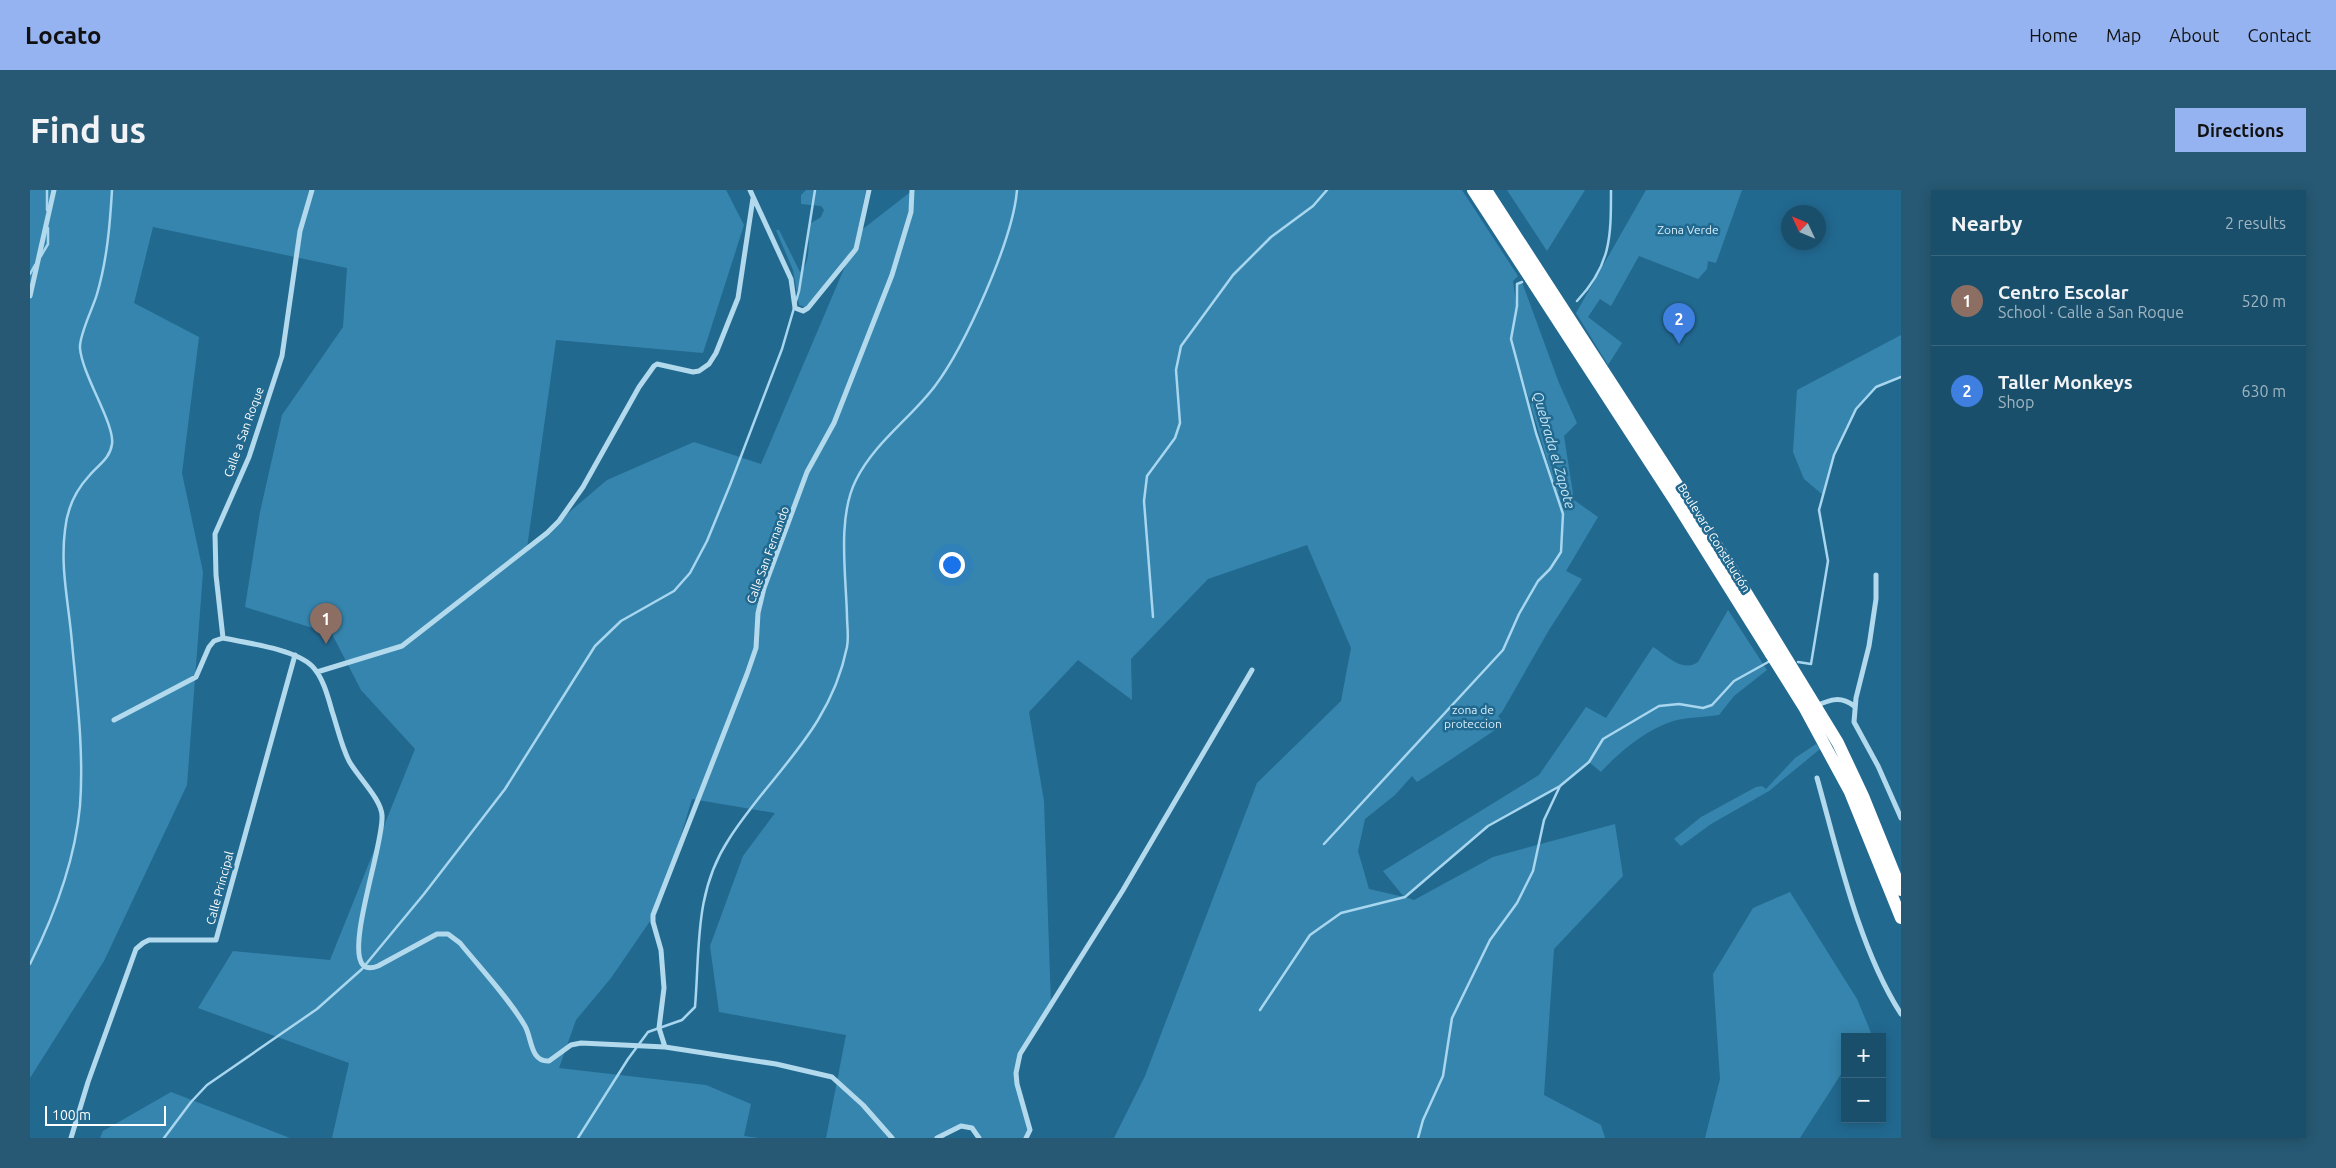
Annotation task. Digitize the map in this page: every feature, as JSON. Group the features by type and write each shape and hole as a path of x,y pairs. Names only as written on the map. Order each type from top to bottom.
{"highway":[{"name":"Boulevard Constitución","path":"1473,190 1675,501 1804,707 1850,792 1901,918"},
{"name":"Boulevard Constitución","path":"1486,190 1728,563 1816,706 1852,771 1901,890"}],"street":[{"path":"30,296 54,190"},
{"name":"Calle a San Roque","path":"223,638 214,534 248,457 282,356 300,231 312,190"},
{"path":"750,190 752,198 792,279 795,308 803,311 808,308 856,250 870,190"},
{"name":"Calle San Fernando","path":"665,1047 659,1028 664,988 661,950 652,922 653,914 747,674 756,648 760,601 807,472 834,423 892,275 911,212 912,190"},
{"path":"317,672 402,646 471,594 547,533 559,521 583,487 639,387 654,366 657,364 693,372 699,371 709,364 716,353 738,298 752,198"},
{"path":"1876,575 1876,599 1869,646 1854,706 1854,722 1878,766 1901,818"},
{"path":"114,720 196,676 209,647 214,641 223,638 295,655 308,663 317,672 348,760 382,812 380,841 367,886 359,952 362,964 370,968 378,966 437,934 448,934 460,943 524,1024 533,1052 542,1060 549,1061 571,1045 581,1043 665,1047 776,1064 832,1077 863,1105 892,1138"},
{"name":"Calle Principal","path":"71,1138 88,1082 136,949 142,943 150,940 216,940 295,655"},
{"path":"1026,1138 1030,1130 1016,1078 1020,1054 1123,890 1252,670"},
{"path":"1816,706 1830,700 1840,699 1854,706"},
{"path":"1817,778 1868,948 1901,1014"},
{"path":"937,1138 961,1126 972,1128 979,1138"}],"green space":[{"name":"zona de proteccion","path":"30,190 726,190 744,225 703,353 556,340 527,548 607,480 694,442 761,464 849,257 809,304 805,307 799,305 793,270 776,230 779,230 800,272 804,268 808,256 808,225 821,217 824,210 821,206 801,204 801,195 806,190 866,190 856,238 859,232 913,190 1462,190 1518,276 1513,281 1516,302 1517,284 1522,282 1559,383 1577,423 1564,436 1574,500 1598,517 1566,571 1582,579 1498,716 1504,724 1417,782 1412,776 1395,795 1365,819 1358,851 1369,889 1404,897 1383,871 1539,775 1586,707 1606,718 1653,647 1674,662 1692,665 1698,662 1728,610 1767,670 1734,696 1719,715 1688,718 1666,723 1635,741 1601,772 1589,762 1560,786 1488,826 1405,897 1414,900 1493,857 1615,824 1623,876 1554,949 1544,1095 1601,1125 1605,1138 1114,1138 1145,1076 1257,783 1341,701 1351,648 1307,545 1208,579 1131,659 1132,700 1078,660 1029,712 1044,801 1051,1005 1020,1054 1016,1073 1030,1130 1026,1138 979,1138 971,1130 959,1127 945,1132 945,1138 826,1138 846,1035 719,1012 710,946 743,856 775,813 692,799 659,908 611,978 576,1020 559,1068 706,1085 751,1104 744,1136 759,1138 332,1138 349,1063 198,1008 233,951 330,960 415,749 361,690 332,634 245,607 260,512 282,415 343,327 347,268 153,227 134,303 199,337 182,473 203,572 187,785 104,961 30,1078","holes":["1517,359 1563,514 1562,522 1562,514 1535,434"]},
{"path":"1507,190 1585,190 1547,251"},
{"name":"Zona Verde","path":"1646,190 1742,190 1716,263 1708,261 1707,269 1698,279 1639,256 1611,306 1600,299 1588,317 1622,343 1608,365 1576,313"},
{"path":"1901,335 1901,377 1876,388 1856,410 1848,423 1836,452 1823,495 1804,479 1793,452 1797,390"},
{"path":"1816,744 1820,749 1769,791 1711,824 1681,846 1674,839 1701,817 1756,787 1762,786 1766,789 1795,758"},
{"path":"1790,892 1857,999 1871,1033 1841,1033 1841,1074 1800,1138 1705,1138 1720,1079 1713,974 1753,908"},
{"path":"171,1092 290,1138 100,1138 103,1131"}],"waterway":[{"path":"47,190 47,210"},
{"path":"30,964 62,887 73,847 80,806 81,765 79,725 64,573 64,544 66,523 72,501 84,482 109,454 112,444 109,424 86,372 80,348 82,336 97,294 106,255 112,190"},
{"path":"164,1138 191,1102 207,1085 317,1009 362,969 424,894 505,789 595,646 621,621 674,591 690,573 707,541 782,349 799,291 815,190"},
{"path":"578,1138 628,1059 648,1032 682,1020 695,1007 704,900 718,859 746,815 814,727 839,677 848,639 844,546 846,511 850,495 864,466 883,442 935,386 960,346 986,292 1007,236 1014,211 1017,190"},
{"path":"1153,617 1144,501 1147,476 1175,438 1180,423 1176,370 1181,346 1233,275 1271,237 1313,206 1327,190"},
{"name":"Quebrada el Zapote","path":"1577,301 1597,275 1607,250 1611,190"},
{"path":"41,256 48,244 48,228"},
{"path":"30,274 35,265"},
{"name":"Quebrada el Zapote","path":"1324,844 1503,650 1519,614 1538,581 1550,569 1561,552 1563,514 1536,433 1511,339 1517,306 1517,284 1522,282"},
{"path":"1798,662 1811,664 1828,561 1819,510 1834,455 1856,409 1876,387 1901,377"},
{"path":"1260,1010 1310,935 1341,913 1405,897 1488,826 1560,786 1589,762 1603,739 1659,706 1679,704 1703,708 1712,705 1734,681 1770,661"},
{"path":"1418,1138 1423,1120 1443,1076 1452,1018 1490,940 1517,903 1533,871 1544,820 1560,786"}],"place":[{"name":"Taller Monkeys","path":"1679,344"},
{"name":"Centro Escolar","path":"326,644"}]}
